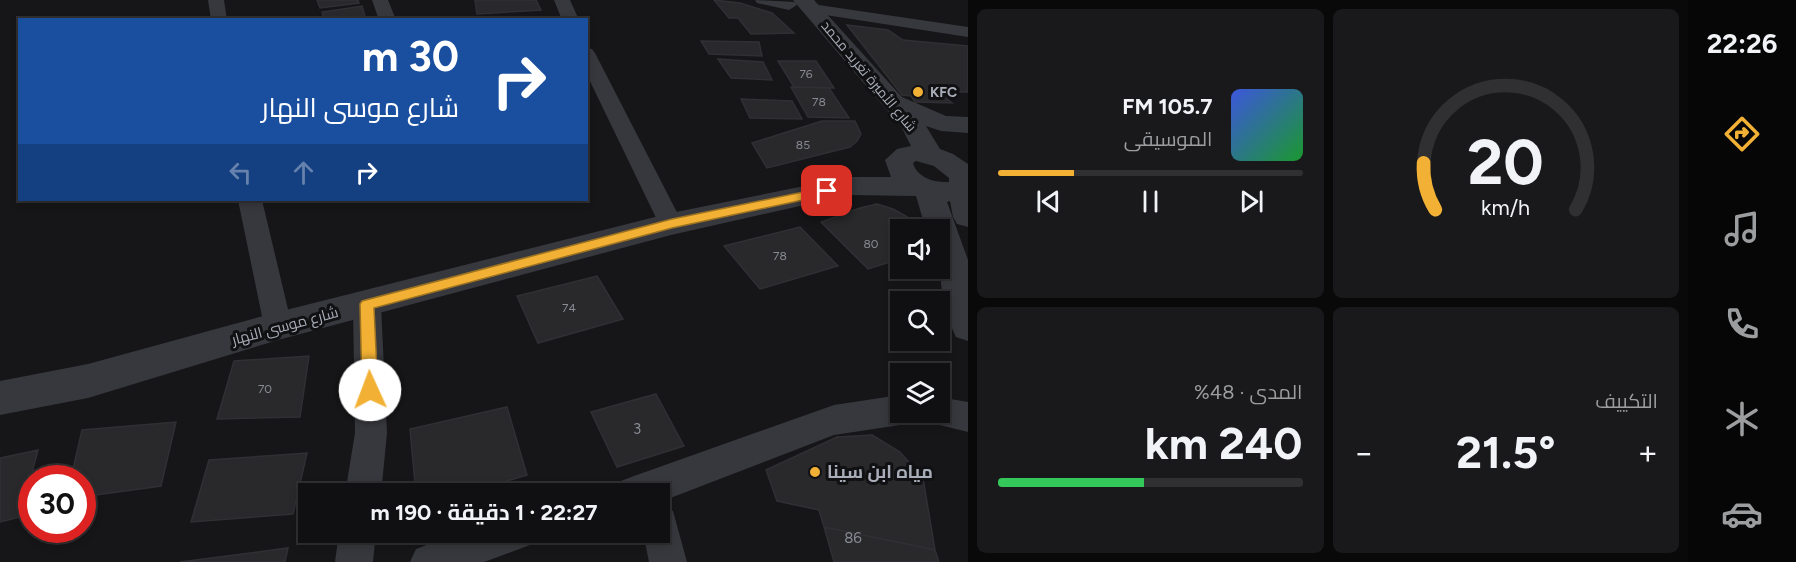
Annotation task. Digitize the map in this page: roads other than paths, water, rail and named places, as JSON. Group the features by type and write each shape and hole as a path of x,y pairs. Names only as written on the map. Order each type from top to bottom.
{"street":[{"path":"216,0 219,18"},
{"path":"380,0 387,18"},
{"path":"562,0 570,18"},
{"path":"763,0 797,3 968,32"},
{"name":"شارع الأميرة تغريد محمد","path":"797,3 913,125 923,158"},
{"name":"شارع الأميرة تغريد محمد","path":"797,3 849,70 923,158"},
{"path":"588,61 594,86 672,224"},
{"path":"891,100 941,123 968,125"},
{"path":"968,132 949,140 902,173 925,188 952,260 968,327"},
{"path":"923,158 968,143"},
{"path":"923,158 961,172 965,183 966,204"},
{"name":"شارع موسى النهار","path":"849,186 859,179 923,158"},
{"name":"شارع موسى النهار","path":"0,398 88,381 278,326 672,224 849,186 925,188 948,192 966,204"},
{"path":"250,201 278,326"},
{"path":"364,483 371,433 367,304"},
{"path":"667,483 834,420 890,412"},
{"path":"950,414 968,417"},
{"path":"354,562 357,543"},
{"path":"429,562 485,543"},
{"path":"664,543 668,562"}],"place":[{"name":"KFC","path":"918,92"},
{"name":"مياه ابن سينا","path":"815,472"}]}
